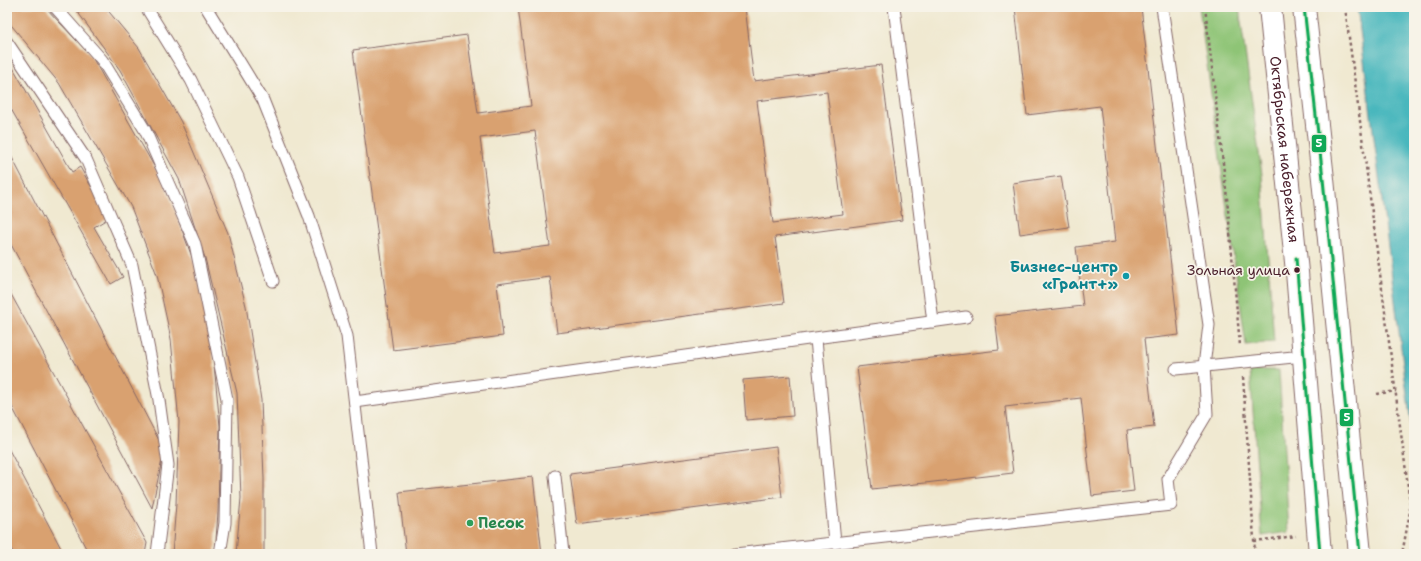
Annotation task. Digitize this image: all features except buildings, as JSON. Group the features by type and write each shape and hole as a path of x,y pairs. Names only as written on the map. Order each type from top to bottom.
{"main road":[{"name":"Октябрьская набережная","path":"1270,7 1297,272 1320,554"},
{"path":"1304,7 1360,554"}],"lane":[{"path":"55,7 102,60 145,130 195,244 227,399 225,523 220,554"},
{"path":"146,7 192,80 238,177 273,281"},
{"path":"206,7 263,100 308,216 347,336 372,554"},
{"path":"894,7 933,322"},
{"path":"735,554 1171,505 1168,479 1208,414 1204,366 1209,325 1162,7"},
{"path":"7,42 86,159 132,265 159,400 168,465 157,554"},
{"path":"355,402 966,318"},
{"path":"816,338 835,543"},
{"path":"1176,369 1303,356"},
{"path":"554,476 564,554"}],"path":[{"path":"1205,7 1227,198 1242,362 1255,554"},
{"path":"1345,7 1410,502 1410,512 1402,554"},
{"path":"1377,394 1396,391"},
{"path":"1254,541 1296,536"}],"green space":[{"path":"1199,7 1239,7 1262,175 1274,342 1246,345"},
{"path":"1250,370 1279,370 1289,532 1262,536"}],"water":[{"path":"1357,7 1414,7 1414,448"}],"transit line":[{"name":"5","path":"1304,7 1323,179 1360,554"},
{"name":"5","path":"1296,258 1320,554"}],"place":[{"name":"Зольная улица","path":"1297,270"},
{"name":"Бизнес-центр «Грант+»","path":"1126,276"},
{"name":"Песок","path":"470,523"}]}
